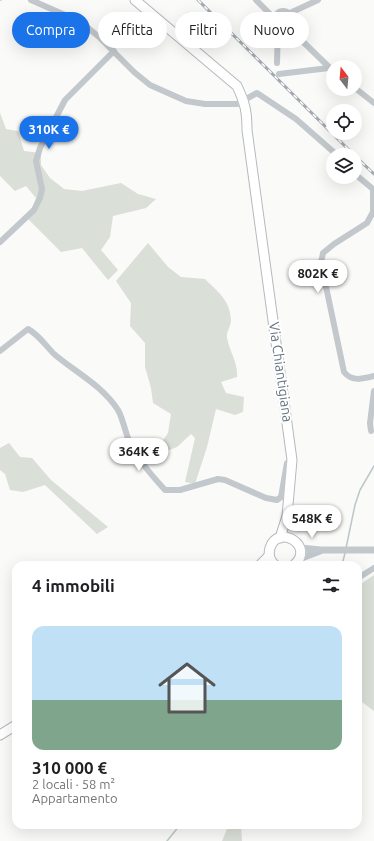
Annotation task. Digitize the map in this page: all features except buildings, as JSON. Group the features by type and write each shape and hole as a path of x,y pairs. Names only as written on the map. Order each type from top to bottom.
{"main road":[{"path":"135,0 237,86 244,101"},
{"name":"Via Chiantigiana","path":"244,101 247,112 247,130 292,460 287,516 280,538 272,543 269,556 264,561"},
{"name":"Via Chiantigiana","path":"287,516 292,538 300,548"},
{"path":"280,538 292,538"},
{"path":"297,561 300,548"},
{"path":"269,556 272,561"},
{"path":"0,735 12,727"}],"street":[{"path":"31,0 81,22 150,85 186,101 229,105 237,104 257,93 296,119 329,148"},
{"path":"256,0 268,12"},
{"path":"298,12 318,0"},
{"path":"263,6 272,10 285,10 286,12"},
{"path":"277,48 277,64"},
{"path":"309,48 326,64"},
{"path":"0,242 34,210 40,198 42,189 36,161 40,148 65,100 114,51"},
{"path":"279,74 326,69"},
{"path":"362,92 373,99"},
{"path":"362,180 373,190 374,212 367,223 334,244 323,253 321,262 344,372 348,376 359,380 374,376"},
{"path":"0,351 28,329 36,333 54,354 85,376 110,400 118,411 130,443 154,478 166,490 180,490 218,479 225,480 266,498 277,500 281,497 287,463 292,460"},
{"path":"371,431 370,423 374,391"},
{"path":"300,548 322,550 374,550"},
{"path":"299,561 322,550"},
{"path":"362,576 374,568"}],"shaded area":[{"path":"0,113 6,129 18,131 24,151 41,153 41,165 50,178 64,189 82,191 121,183 138,194 156,199 146,208 113,216 110,237 101,250 118,270 108,280 82,248 61,252 28,219 36,198 26,186 15,191 0,176"},
{"path":"148,243 168,267 181,277 205,279 219,292 226,302 230,313 231,322 227,338 235,362 237,377 221,382 226,393 244,397 243,412 235,415 216,409 207,447 195,484 185,482 195,438 191,434 177,447 159,454 162,442 168,433 171,414 153,403 151,388 145,367 145,343 130,326 131,303 116,281"},
{"path":"9,443 20,457 32,458 51,480 108,527 97,534 45,485 23,492 10,490 5,474 0,470 0,448"},
{"path":"374,575 374,711 362,702 362,583"},
{"path":"227,829 241,829 242,841 222,841"}],"waterway":[{"path":"346,548 355,505 360,490 374,466"},
{"path":"343,561 345,553"},
{"path":"167,841 177,829"}],"railway":[{"path":"198,0 347,148"},
{"path":"362,163 374,174"}]}
